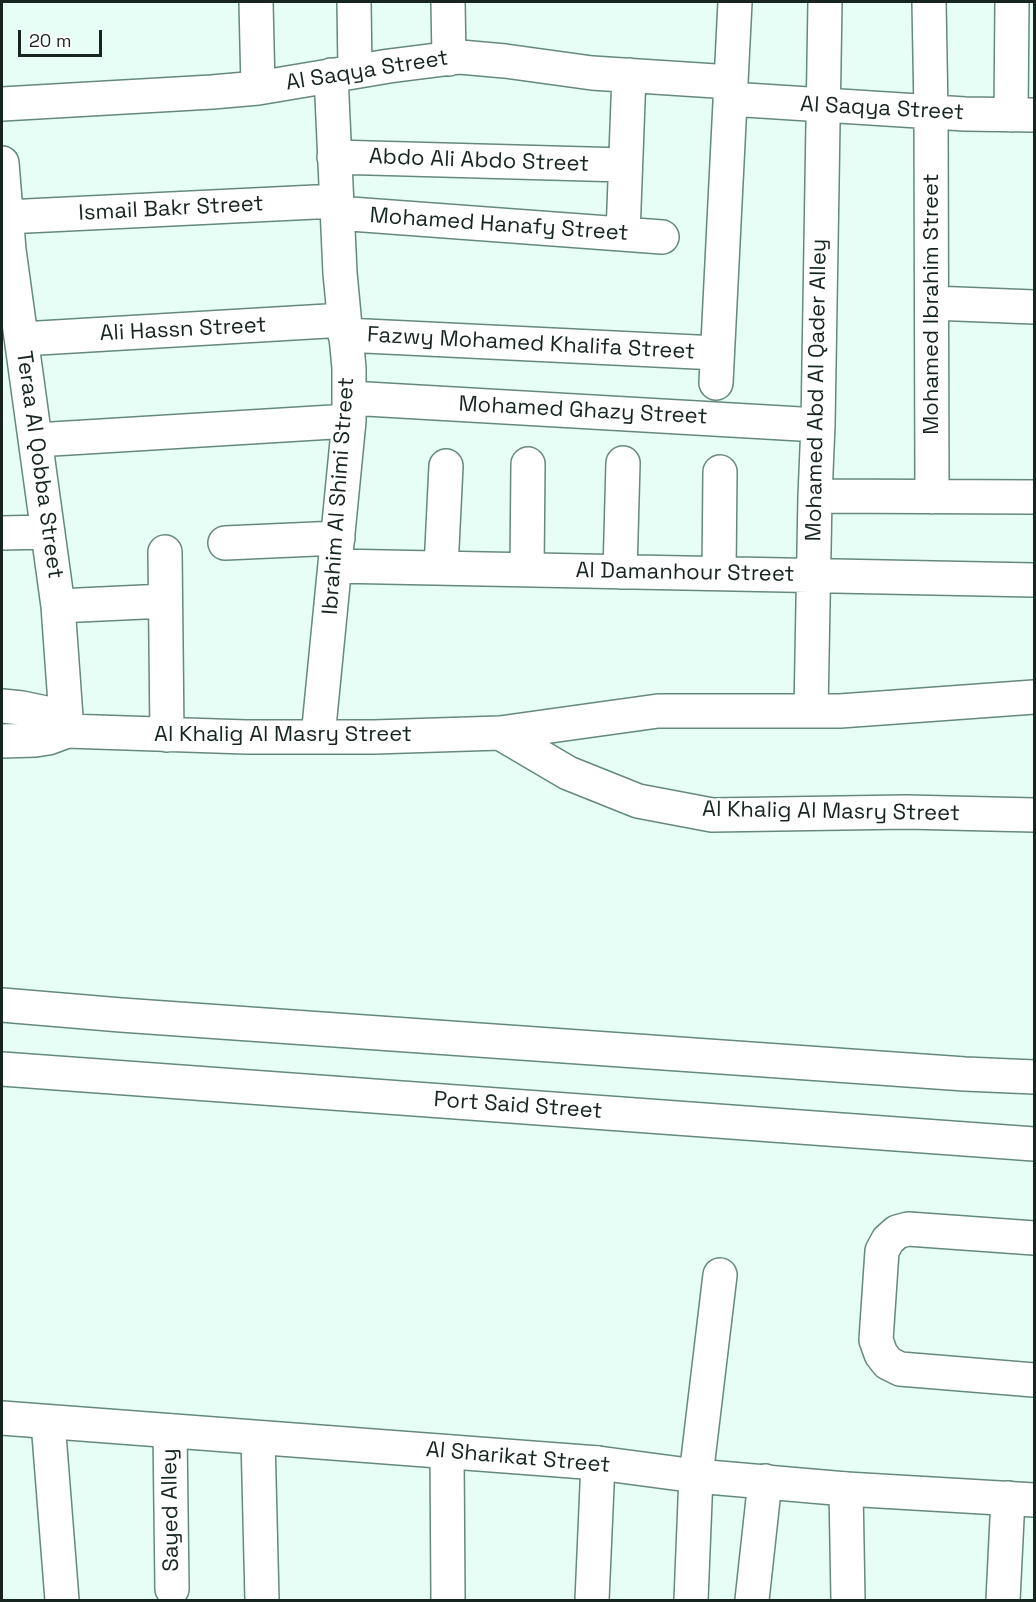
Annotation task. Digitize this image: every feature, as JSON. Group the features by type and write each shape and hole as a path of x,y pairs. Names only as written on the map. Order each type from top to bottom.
{"street":[{"path":"256,2 258,88"},
{"name":"Ibrahim Al Shimi Street","path":"318,736 349,410 349,368 340,273 334,157 354,2"},
{"path":"448,2 449,59"},
{"path":"731,90 735,2"},
{"name":"Mohamed Abd Al Qader Alley","path":"811,711 825,2"},
{"name":"Mohamed Ibrahim Street","path":"929,2 932,112 932,496"},
{"path":"1012,2 1023,115"},
{"name":"Al Saqya Street","path":"2,105 258,88 460,57 591,73 628,75 823,105 1023,115"},
{"path":"623,234 628,75"},
{"name":"Fazwy Mohamed Khalifa Street","path":"345,327 717,368 731,90"},
{"name":"Abdo Ali Abdo Street","path":"334,157 624,165"},
{"name":"Teraa Al Qobba Street","path":"2,163 5,230 22,339 15,390 36,440 58,606 67,731"},
{"name":"Ismail Bakr Street","path":"5,230 336,207"},
{"name":"Mohamed Hanafy Street","path":"336,207 662,237"},
{"path":"932,303 1035,308"},
{"name":"Ali Hassn Street","path":"22,339 345,327"},
{"name":"Mohamed Ghazy Street","path":"36,440 349,410 818,425"},
{"path":"620,572 622,463"},
{"path":"527,570 528,464"},
{"path":"441,568 446,466"},
{"path":"719,573 720,472"},
{"path":"815,496 1035,497"},
{"path":"2,533 48,532"},
{"name":"Al Damanhour Street","path":"225,543 336,552 441,568 1035,580"},
{"path":"165,552 166,735"},
{"path":"58,606 165,601"},
{"name":"Al Khalig Al Masry Street","path":"2,741 48,738 67,731 246,737 374,737 500,733 658,711 840,711 1035,698"},
{"path":"2,706 46,713 56,719 67,731"},
{"name":"Al Khalig Al Masry Street","path":"500,733 568,773 638,801 712,814 906,812 1035,815"},
{"path":"2,1005 905,1070 1035,1077"},
{"name":"Port Said Street","path":"2,1069 1035,1144"},
{"path":"1035,1238 908,1229 897,1232 888,1240 882,1251 876,1340 881,1354 888,1363 900,1369 1035,1380"},
{"path":"691,1600 696,1476 720,1275"},
{"name":"Al Sharikat Street","path":"2,1419 598,1463 696,1476 846,1489 1021,1499"},
{"path":"48,1422 62,1600"},
{"name":"Sayed Alley","path":"170,1431 172,1589"},
{"path":"258,1438 262,1600"},
{"path":"447,1452 448,1600"},
{"path":"592,1600 598,1463"},
{"path":"752,1600 765,1481"},
{"path":"846,1489 848,1600"},
{"path":"1003,1600 1021,1499"}]}
